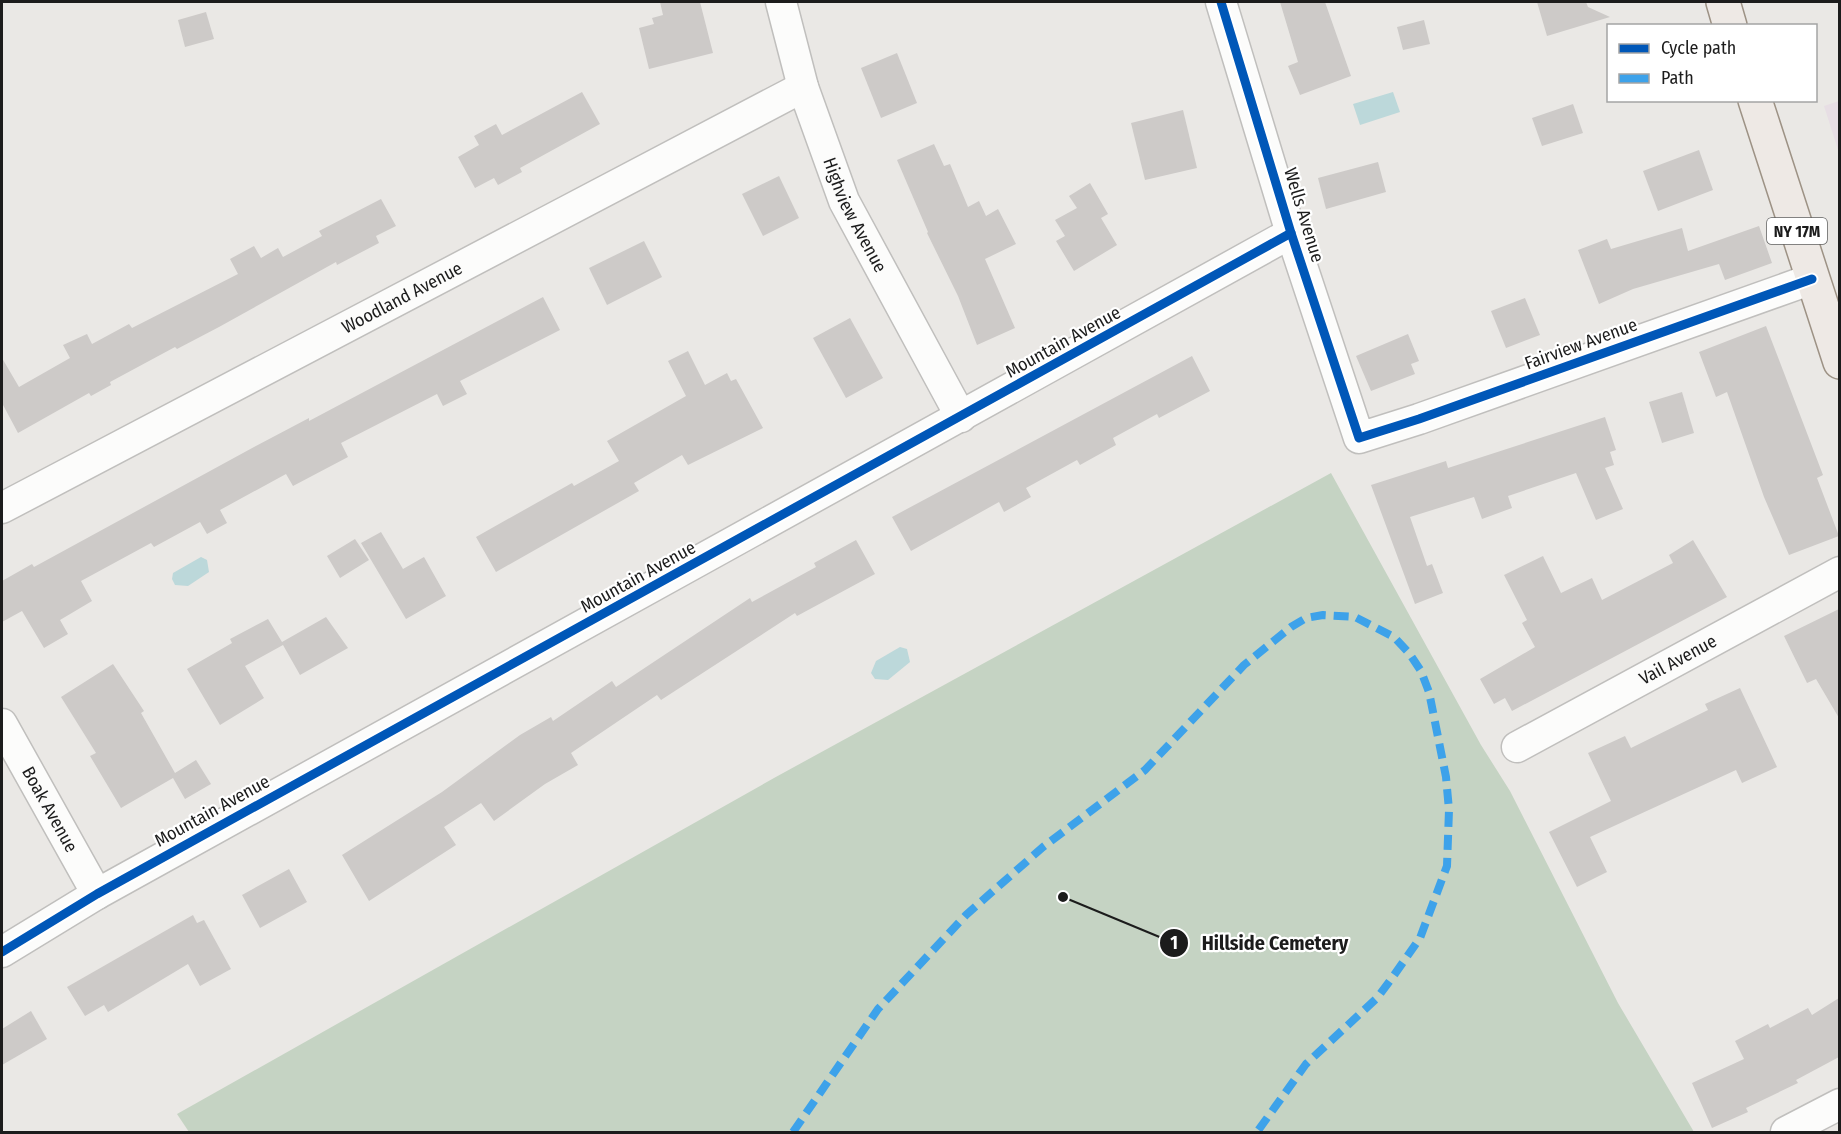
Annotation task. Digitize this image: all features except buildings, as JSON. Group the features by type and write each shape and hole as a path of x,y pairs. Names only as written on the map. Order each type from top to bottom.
{"main road":[{"path":"1723,2 1729,24"},
{"name":"NY 17M","path":"1756,102 1839,362"}],"street":[{"name":"Highview Avenue","path":"781,2 803,87 844,201 961,417"},
{"name":"Wells Avenue","path":"1221,2 1292,233 1359,438"},
{"name":"Woodland Avenue","path":"2,508 803,87"},
{"name":"Mountain Avenue","path":"2,952 97,894 1292,233"},
{"name":"Fairview Avenue","path":"1359,438 1419,419 1812,279"},
{"name":"Vail Avenue","path":"1517,747 1839,572"},
{"name":"Boak Avenue","path":"2,724 97,894"},
{"path":"1786,1132 1839,1104"}],"shaded area":[{"path":"1840,101 1839,153 1824,106"}],"green space":[{"path":"1331,473 1481,745 1510,791 1618,1003 1694,1132 189,1132 177,1114 774,778"}],"water":[{"path":"1393,92 1400,112 1360,125 1353,104"},
{"path":"201,557 207,560 209,572 188,586 175,585 172,579 173,573"},
{"path":"900,647 907,649 910,662 888,680 875,679 871,673 876,661"}],"marked path":[{"path":"793,1132 878,1009 966,915 1043,847 1145,770 1244,665 1291,627 1306,618 1323,615 1355,617 1394,637 1421,671 1429,692 1446,777 1449,810 1447,866 1420,938 1392,978 1377,998 1306,1064 1257,1132"}],"cycle path":[{"path":"1221,2 1291,233 1359,438 1419,419 1812,279"},
{"path":"2,952 97,894 1291,233"}],"place":[{"name":"Hillside Cemetery","path":"1063,897"}]}
